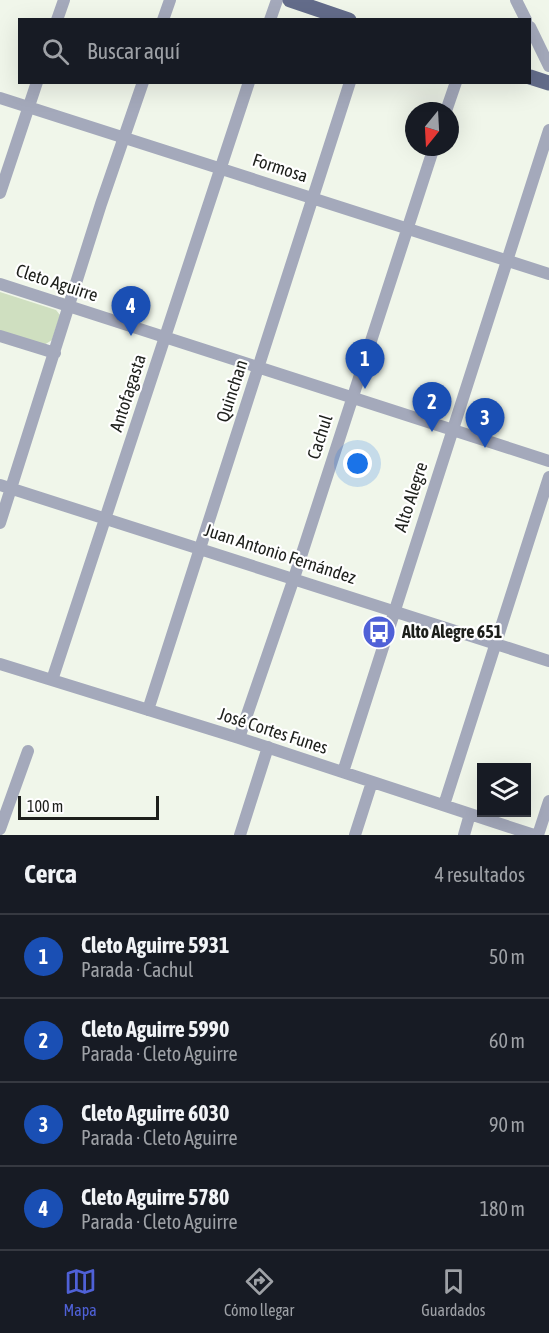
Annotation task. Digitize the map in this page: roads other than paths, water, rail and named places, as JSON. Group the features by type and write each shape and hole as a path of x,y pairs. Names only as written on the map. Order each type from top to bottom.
{"main road":[{"path":"290,0 343,18"},
{"path":"531,77 549,83"}],"street":[{"path":"58,18 64,0"},
{"path":"165,18 170,0"},
{"path":"271,18 277,0"},
{"path":"516,0 525,18"},
{"path":"531,29 549,66"},
{"path":"0,193 36,84"},
{"path":"0,523 6,486 55,353 101,204 142,84"},
{"name":"Antofagasta","path":"52,680 248,84"},
{"name":"Quinchan","path":"148,710 349,84"},
{"path":"449,102 455,84"},
{"name":"Formosa","path":"0,98 549,274"},
{"name":"Alto Alegre","path":"343,772 549,130"},
{"name":"Cachul","path":"239,738 294,578 431,156"},
{"name":"Cleto Aguirre","path":"0,284 549,461"},
{"path":"0,336 55,353"},
{"path":"444,805 549,477"},
{"name":"Juan Antonio Fernández","path":"6,486 549,661"},
{"name":"José Cortes Funes","path":"0,664 268,747 534,835"},
{"path":"240,835 268,747"},
{"path":"0,829 28,751"},
{"path":"355,835 372,782"},
{"path":"538,835 549,801"},
{"path":"464,835 470,814"}],"place":[{"name":"Cleto Aguirre 5780","path":"131,336"},
{"name":"Cleto Aguirre 5931","path":"365,389"},
{"name":"Cleto Aguirre 5990","path":"432,432"},
{"name":"Cleto Aguirre 6030","path":"485,448"},
{"name":"Alto Alegre 651","path":"379,632"}]}
